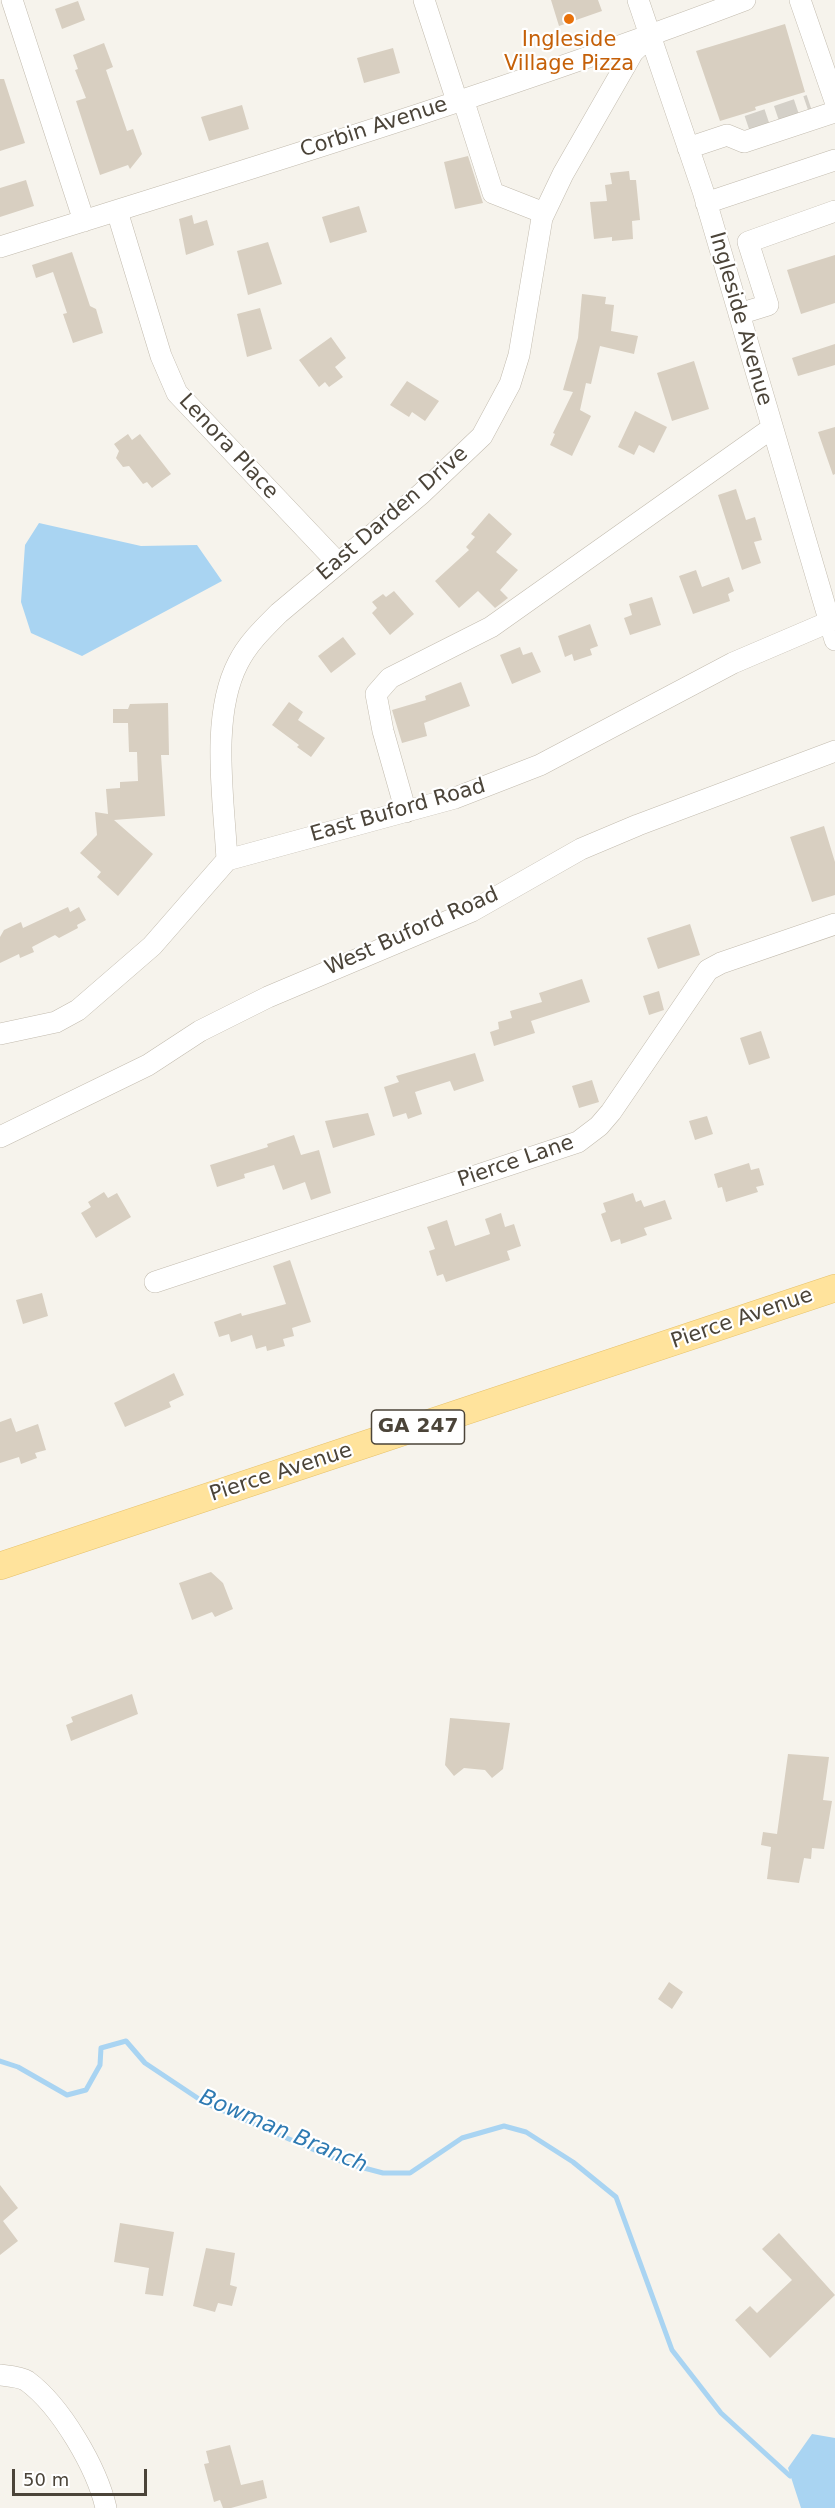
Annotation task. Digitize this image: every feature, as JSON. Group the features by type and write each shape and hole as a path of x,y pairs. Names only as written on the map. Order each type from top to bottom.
{"main road":[{"name":"Pierce Avenue","path":"0,1566 835,1288"}],"street":[{"path":"12,0 84,221"},
{"path":"424,0 493,193 544,213"},
{"name":"Ingleside Avenue","path":"638,0 706,203 832,631"},
{"name":"Corbin Avenue","path":"0,247 460,100 650,36 745,0"},
{"path":"800,0 835,103"},
{"name":"East Darden Drive","path":"227,860 222,735 227,689 238,661 259,633 337,562 421,494 482,436 510,384 519,355 544,213 562,174 633,52 650,36"},
{"path":"810,105 835,103"},
{"path":"727,135 744,142 835,103"},
{"path":"688,148 748,126"},
{"path":"706,203 835,160"},
{"name":"Lenora Place","path":"117,211 161,356 177,393 337,562"},
{"path":"720,251 835,212"},
{"path":"739,314 768,305 748,242"},
{"path":"406,812 383,731 376,694 390,678 491,627 772,428"},
{"name":"East Buford Road","path":"227,860 455,798 540,765 733,663 832,631"},
{"name":"West Buford Road","path":"0,1137 148,1065 200,1031 268,997 472,910 581,849 638,825 835,751"},
{"path":"0,1034 56,1022 78,1010 152,946 227,860"},
{"name":"Pierce Lane","path":"154,1282 578,1142 599,1126 611,1112 708,970 721,963 835,924"},
{"path":"0,2375 26,2380 46,2401 78,2442 93,2469 106,2508"}],"water":[{"path":"39,523 141,546 197,545 222,581 82,656 31,633 21,602 25,545"},
{"path":"812,2434 835,2438 835,2508 801,2508 788,2468"}],"building":[{"name":"Ingleside Village Pizza","path":"551,0 598,0 602,11 559,26"},
{"path":"78,1 85,20 62,29 55,9"},
{"path":"785,24 805,92 755,107 756,110 720,121 696,51"},
{"path":"104,43 113,67 106,70 127,131 133,129 142,154 130,169 128,165 100,175 76,101 86,98 75,70 78,69 73,55"},
{"path":"393,48 400,73 364,83 357,58"},
{"path":"0,79 4,79 25,143 0,151"},
{"path":"242,105 249,129 209,141 201,117"},
{"path":"468,156 483,203 455,209 444,162"},
{"path":"629,171 630,180 636,180 640,220 632,221 633,239 612,241 612,237 594,239 590,202 607,201 605,185 612,184 610,173"},
{"path":"26,180 34,206 0,217 0,188"},
{"path":"359,206 367,232 330,243 322,217"},
{"path":"192,215 194,224 207,220 214,245 186,255 179,219"},
{"path":"268,242 282,284 248,295 237,251"},
{"path":"72,252 90,306 96,309 103,333 73,343 63,314 67,313 53,272 36,278 32,265"},
{"path":"835,255 835,303 801,314 787,270"},
{"path":"582,294 606,297 605,304 614,305 611,331 638,336 634,354 600,346 591,384 586,383 580,410 591,416 572,456 550,445 555,434 553,433 573,392 563,390 578,338"},
{"path":"260,308 272,349 247,357 237,314"},
{"path":"331,337 346,358 335,367 343,377 329,387 325,382 319,387 299,360"},
{"path":"835,344 835,365 798,376 792,358"},
{"path":"694,361 709,409 672,421 657,373"},
{"path":"407,381 439,401 425,421 412,412 409,417 390,405"},
{"path":"635,411 667,427 654,453 639,445 634,455 618,447"},
{"path":"835,427 835,474 833,475 818,432"},
{"path":"128,434 132,440 140,434 171,474 152,488 147,482 143,484 129,466 123,467 116,458 119,451 114,444"},
{"path":"736,489 746,520 755,517 762,540 754,542 761,563 742,570 718,495"},
{"path":"489,513 512,534 496,552 518,570 500,590 508,598 495,608 478,591 459,608 435,581 469,550 466,547 475,537 471,534"},
{"path":"696,570 702,587 729,577 734,591 728,594 730,601 693,614 679,576"},
{"path":"394,591 414,614 390,635 372,613 377,608 372,602 383,594 386,597"},
{"path":"652,597 661,625 630,635 624,618 632,615 629,604"},
{"path":"590,624 598,646 590,649 592,655 574,661 572,654 565,657 558,636"},
{"path":"343,637 356,654 331,673 318,656"},
{"path":"520,647 523,655 532,652 541,672 512,684 500,655"},
{"path":"461,682 470,706 424,723 427,736 402,743 392,710 426,700 425,696"},
{"path":"289,702 303,712 298,720 325,738 311,757 272,725"},
{"path":"168,703 169,755 161,755 165,816 114,820 153,854 118,896 97,877 101,872 80,853 97,835 95,812 108,814 106,789 120,788 120,782 138,781 137,752 129,752 128,723 113,723 113,709 128,709 130,704"},
{"path":"824,826 835,862 835,895 812,902 790,837"},
{"path":"68,907 70,912 79,907 86,920 77,925 78,928 59,938 55,935 32,947 34,952 20,958 19,954 0,963 0,937 4,930 21,922 23,928"},
{"path":"690,924 700,955 658,969 647,938"},
{"path":"582,979 590,1002 531,1021 535,1033 494,1046 490,1032 499,1029 498,1022 512,1018 510,1011 542,1002 539,993"},
{"path":"659,991 664,1010 649,1015 643,996"},
{"path":"761,1031 770,1058 749,1065 740,1038"},
{"path":"475,1053 484,1081 454,1091 450,1081 415,1092 422,1114 408,1119 406,1113 393,1117 384,1087 399,1082 396,1076"},
{"path":"592,1080 599,1102 579,1108 572,1086"},
{"path":"368,1113 375,1135 333,1148 325,1121"},
{"path":"707,1116 713,1134 695,1140 689,1121"},
{"path":"294,1135 301,1155 319,1150 331,1193 311,1200 305,1182 283,1190 274,1165 244,1174 245,1178 217,1187 210,1165 268,1147 267,1144"},
{"path":"749,1163 751,1170 759,1168 764,1185 756,1187 758,1192 726,1202 722,1187 718,1188 714,1174"},
{"path":"104,1192 108,1198 117,1193 131,1217 96,1238 81,1213 91,1207 88,1202"},
{"path":"633,1193 636,1202 641,1200 644,1207 665,1200 672,1219 644,1228 647,1235 621,1244 620,1239 611,1242 601,1214 606,1212 603,1203"},
{"path":"501,1213 505,1227 514,1224 521,1246 507,1251 510,1260 446,1282 443,1274 437,1276 429,1251 435,1249 427,1227 447,1220 455,1246 490,1234 485,1219"},
{"path":"290,1260 311,1322 292,1328 294,1336 283,1339 285,1346 267,1351 266,1346 256,1349 252,1335 231,1342 229,1334 219,1337 214,1322 241,1313 242,1316 286,1304 273,1266"},
{"path":"42,1293 48,1316 23,1324 16,1300"},
{"path":"174,1373 184,1395 169,1402 171,1407 125,1427 114,1403"},
{"path":"11,1418 16,1432 38,1424 46,1450 35,1453 37,1458 21,1464 19,1457 0,1463 0,1422"},
{"path":"211,1572 223,1583 233,1609 215,1617 212,1612 192,1620 179,1583"},
{"path":"132,1694 138,1714 71,1741 66,1725 73,1722 71,1717"},
{"path":"450,1718 510,1723 503,1769 492,1778 485,1770 464,1768 454,1776 445,1765"},
{"path":"788,1754 829,1757 823,1800 832,1801 824,1849 812,1848 811,1859 804,1858 799,1883 767,1879 771,1847 761,1845 763,1832 777,1834"},
{"path":"669,1982 683,1992 672,2009 658,1999"},
{"path":"0,2185 18,2208 3,2221 18,2241 0,2255"},
{"path":"120,2223 174,2232 163,2296 145,2294 149,2268 114,2262"},
{"path":"779,2233 835,2295 770,2358 735,2320 750,2306 757,2313 792,2280 762,2249"},
{"path":"206,2248 235,2253 230,2285 237,2287 232,2306 218,2303 215,2312 193,2306"},
{"path":"230,2445 241,2485 263,2480 267,2498 231,2508 223,2508 220,2500 214,2502 204,2464 209,2463 206,2451"}],"waterway":[{"name":"Bowman Branch","path":"0,2061 18,2067 67,2095 86,2090 100,2065 101,2048 126,2041 145,2063 205,2103 345,2163 383,2173 410,2173 462,2138 504,2126 526,2132 573,2162 616,2197 672,2350 721,2413 790,2476"}],"tunnel":[{"path":"748,126 810,105"}],"place":[{"name":"Ingleside Village Pizza","path":"569,19"}]}
